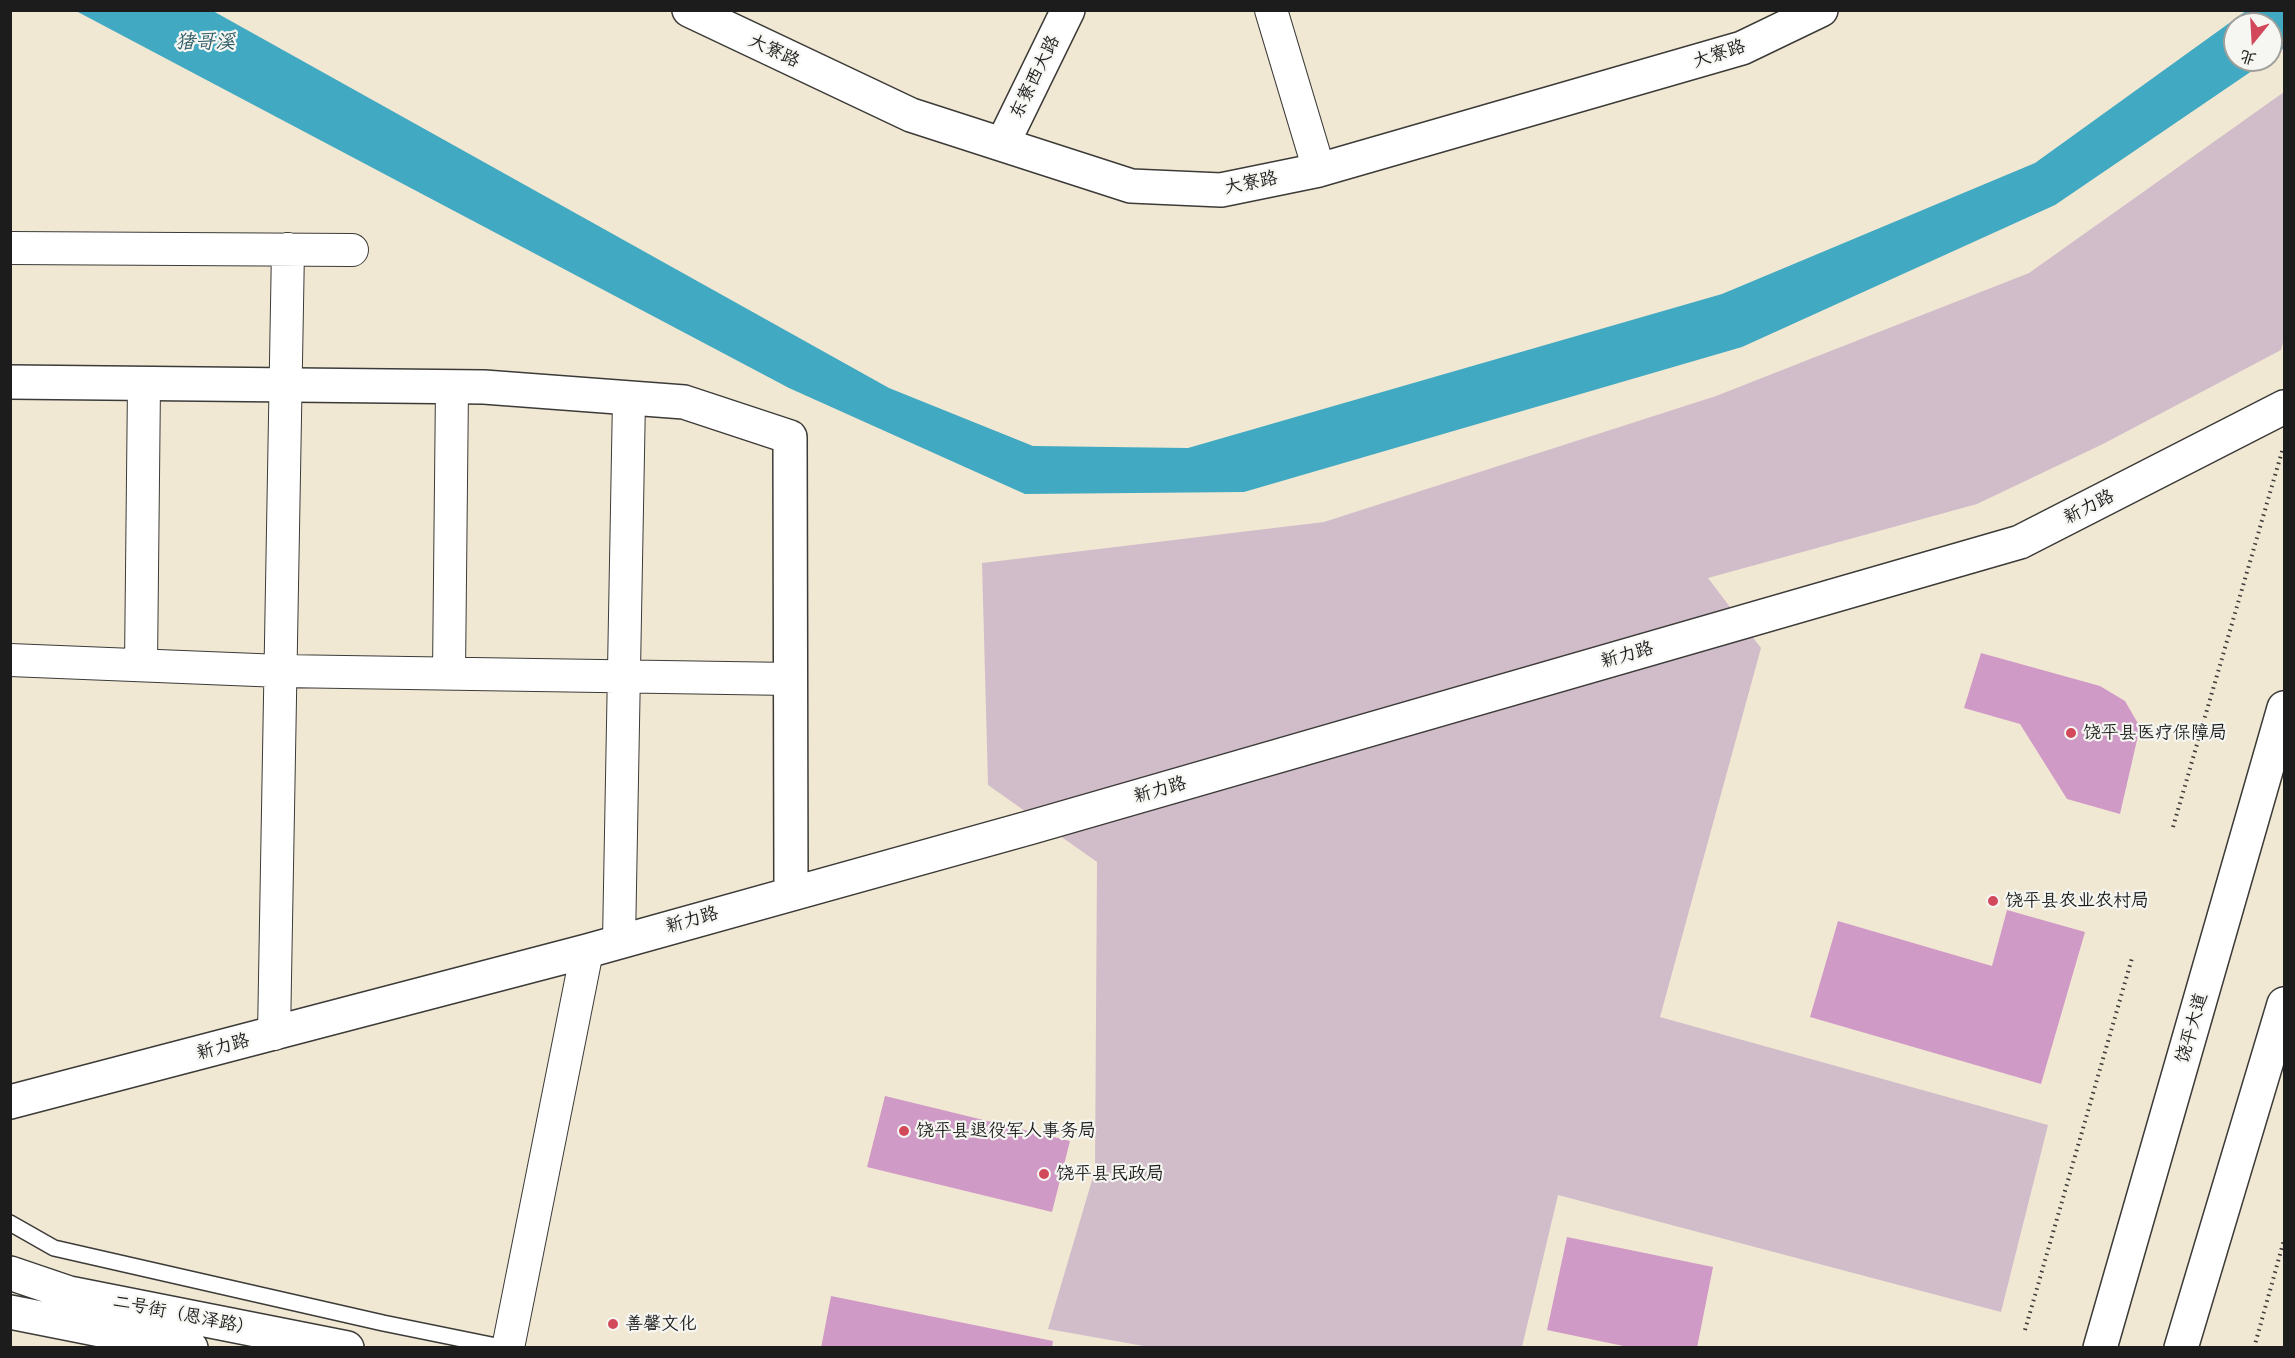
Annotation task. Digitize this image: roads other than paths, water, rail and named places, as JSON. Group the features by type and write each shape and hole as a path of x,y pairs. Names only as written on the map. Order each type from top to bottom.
{"street":[{"name":"大寮路","path":"689,10 911,116 1003,143 1131,186 1221,190 1319,170 1742,48 1821,10"},
{"name":"东寮西大路","path":"1003,143 1068,10"},
{"path":"1271,10 1319,170"},
{"path":"10,248 352,250"},
{"path":"274,1034 288,249"},
{"path":"10,382 452,387 684,402 790,437 790,893"},
{"path":"141,665 144,384"},
{"path":"449,673 452,387"},
{"path":"619,941 629,399"},
{"name":"新力路","path":"10,1102 587,951 1032,827 2020,542 2284,407"},
{"path":"10,660 281,671 791,679"},
{"name":"饶平大道","path":"2100,1347 2284,708"},
{"path":"507,1347 587,951"},
{"path":"2181,1347 2284,1004"},
{"name":"二号街（恩泽路)","path":"10,1273 69,1293 347,1347"},
{"name":"二号街（恩泽路)","path":"10,1312 190,1347"}],"lane":[{"path":"10,1223 54,1248 383,1323 507,1347"}],"water":[{"name":"猪哥溪","path":"76,11 213,11 889,388 1033,446 1188,448 1722,294 2035,163 2223,28 2223,72 2250,72 2055,205 1742,347 1244,492 1025,494 789,388"},
{"name":"猪哥溪","path":"2284,11 2284,48 2283,12 2245,12"}],"place":[{"name":"饶平县医疗保障局","path":"2071,733"},
{"name":"饶平县农业农村局","path":"1993,901"},
{"name":"饶平县退役军人事务局","path":"904,1131"},
{"name":"饶平县民政局","path":"1044,1174"},
{"name":"善馨文化","path":"613,1324"}]}
